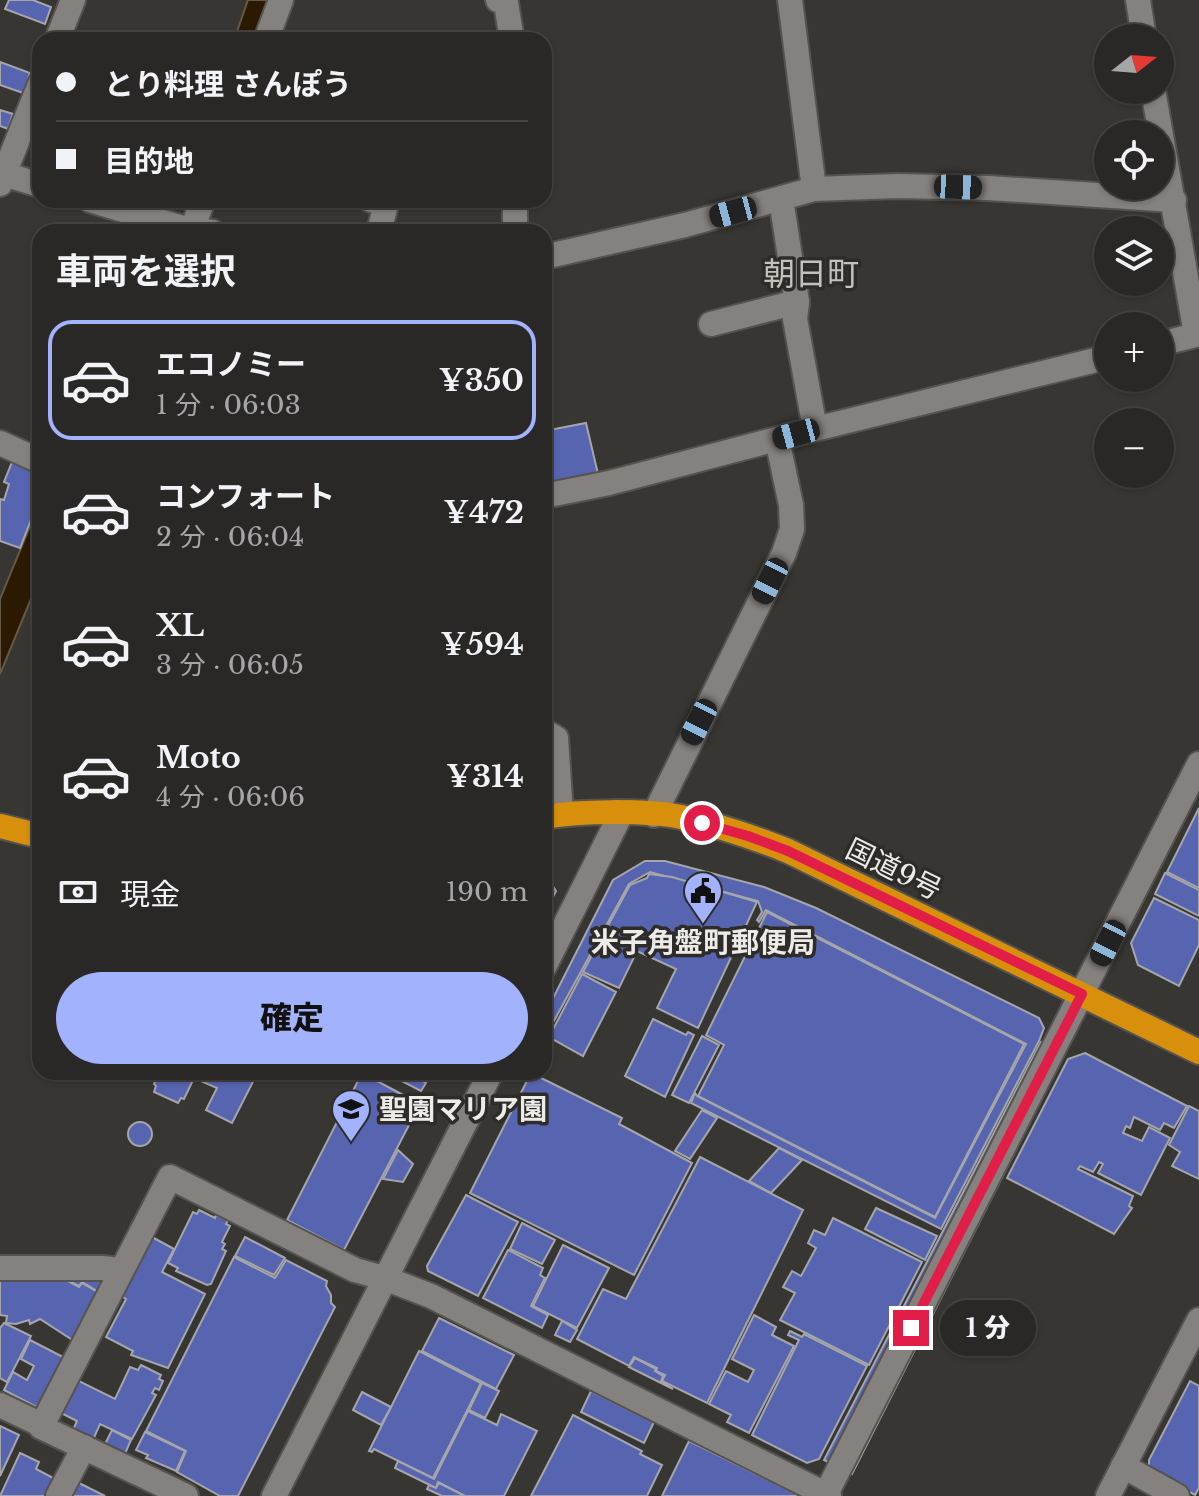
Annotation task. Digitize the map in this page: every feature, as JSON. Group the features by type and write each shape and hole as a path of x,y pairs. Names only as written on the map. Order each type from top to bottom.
{"highway":[{"name":"国道9号","path":"552,816 654,815 692,820 748,836 788,851 1199,1052"},
{"path":"0,826 32,834"}],"street":[{"path":"60,32 73,0"},
{"path":"269,32 281,0"},
{"path":"498,0 506,3 511,32"},
{"path":"790,0 814,189"},
{"path":"1138,0 1142,24"},
{"path":"32,104 2,179 32,184"},
{"path":"552,255 630,238 814,189 898,186 1094,195"},
{"path":"781,199 797,302 795,319 815,429"},
{"path":"1174,200 1197,334 1174,340"},
{"path":"116,208 169,224"},
{"path":"711,324 797,302"},
{"path":"552,494 609,483 1094,360"},
{"path":"654,815 784,553 792,529 791,505 777,439"},
{"path":"0,443 32,457"},
{"path":"552,736 556,738 552,816"},
{"path":"42,1425 170,1177 355,1270 431,1296 827,1495 1199,764"},
{"path":"552,951 621,814"},
{"path":"274,1496 487,1080"},
{"path":"0,1268 121,1270"},
{"path":"1108,1496 1199,1320"},
{"path":"0,1405 186,1496"},
{"path":"58,1496 84,1447"},
{"path":"1123,1466 1177,1496"}],"shaded area":[{"path":"248,0 274,0 261,32 237,32"},
{"path":"32,521 32,596 0,674 0,599"}],"building":[{"path":"9,0 33,0 51,7 45,24 5,9"},
{"path":"0,62 30,73 23,93 0,85"},
{"path":"0,110 13,114 8,129 0,126"},
{"path":"586,423 598,474 552,484 552,429"},
{"path":"12,462 32,470 32,517 20,548 0,541 0,499 4,500 9,484 4,482"},
{"path":"1199,808 1199,888 1167,872"},
{"path":"645,861 665,861 764,887 816,908 1039,1018 1044,1028 1039,1041 941,1229 691,1103 695,1093 935,1218 1026,1044 766,910 759,922 757,920 762,912 758,901 650,872 629,884 552,1024 552,1000 613,880"},
{"path":"1165,873 1199,890 1199,916 1155,894"},
{"path":"649,874 672,877 757,902 698,1028 657,1008 676,969 637,951 619,988 583,972 630,885 647,878"},
{"path":"1154,898 1199,920 1199,945 1179,986 1138,965 1131,943"},
{"path":"767,912 1024,1044 935,1217 698,1096 724,1045 706,1035"},
{"path":"582,974 616,992 583,1056 552,1039 552,1031"},
{"path":"653,1019 686,1035 688,1032 694,1035 665,1097 625,1076"},
{"path":"702,1036 719,1045 689,1103 672,1095"},
{"path":"1041,1042 1064,1055 852,1474 824,1460"},
{"path":"1085,1053 1187,1106 1174,1128 1164,1123 1160,1130 1134,1117 1130,1128 1126,1126 1123,1133 1142,1141 1149,1127 1170,1138 1141,1195 1098,1173 1103,1164 1099,1162 1093,1172 1080,1166 1078,1169 1133,1196 1129,1206 1132,1208 1114,1234 1007,1178 1068,1059"},
{"path":"156,1080 193,1080 184,1099 181,1098 178,1103 154,1092"},
{"path":"199,1080 254,1080 232,1123 206,1110 217,1088"},
{"path":"358,1080 375,1080 420,1104 344,1250 287,1220"},
{"path":"400,1080 420,1080 426,1083 421,1091"},
{"path":"527,1080 545,1080 622,1118 619,1124 692,1163 634,1275 470,1193"},
{"path":"1189,1106 1199,1111 1199,1179 1172,1166 1180,1152 1169,1145"},
{"path":"702,1110 717,1118 690,1159 675,1151"},
{"path":"140,1122 149,1125 152,1134 149,1143 140,1146 131,1143 128,1134 131,1125"},
{"path":"779,1148 802,1160 771,1193 749,1181"},
{"path":"398,1150 413,1164 403,1182 383,1179"},
{"path":"700,1157 803,1210 707,1403 662,1381 665,1375 656,1371 657,1368 634,1357 629,1366 577,1339 603,1289 626,1299"},
{"path":"466,1195 518,1222 478,1296 428,1271 427,1266"},
{"path":"876,1208 937,1236 925,1260 865,1229"},
{"path":"199,1210 228,1220 226,1224 230,1226 222,1242 225,1244 222,1249 226,1251 211,1284 207,1285 176,1271 178,1268 168,1263 193,1212 197,1214"},
{"path":"833,1218 922,1262 869,1365 780,1320 795,1293 783,1287 792,1271 801,1276 816,1248 808,1243 814,1230 825,1235"},
{"path":"522,1223 555,1240 542,1264 510,1249"},
{"path":"152,1237 174,1249 162,1272 205,1294 168,1368 131,1355 133,1351 106,1337 126,1299 121,1296"},
{"path":"245,1237 285,1258 274,1275 235,1256"},
{"path":"563,1245 609,1268 577,1328 533,1306"},
{"path":"508,1250 543,1268 540,1275 545,1278 531,1306 548,1315 542,1328 483,1298"},
{"path":"234,1257 275,1278 286,1260 327,1281 331,1303 335,1307 238,1496 220,1496 177,1472 186,1451 146,1431"},
{"path":"0,1277 64,1279 79,1287 82,1283 99,1293 74,1341 40,1319 30,1324 29,1320 6,1323 7,1316 0,1315"},
{"path":"100,1278 105,1281 99,1292 82,1282 79,1286 67,1280"},
{"path":"754,1315 776,1327 772,1335 794,1346 749,1433 727,1422 731,1415 709,1404 726,1371 748,1382 754,1370 732,1359"},
{"path":"439,1318 514,1355 496,1389 422,1351"},
{"path":"562,1321 577,1330 570,1342 555,1335"},
{"path":"4,1323 31,1336 7,1382 0,1378 0,1328"},
{"path":"790,1331 802,1337 804,1334 867,1366 819,1459 807,1463 752,1435 799,1340 788,1335"},
{"path":"30,1340 65,1358 40,1409 4,1390 13,1372 27,1380 34,1366 21,1359"},
{"path":"419,1351 481,1383 433,1478 374,1449 369,1451"},
{"path":"635,1358 656,1369 663,1376 661,1381 673,1389 629,1367"},
{"path":"141,1365 161,1375 159,1379 163,1381 159,1390 155,1388 152,1393 156,1395 132,1439 100,1424 93,1440 73,1430 77,1421 61,1413 77,1380 115,1399 130,1367 138,1370"},
{"path":"1190,1381 1199,1386 1199,1488 1195,1495 1149,1470 1149,1460"},
{"path":"482,1383 499,1391 485,1418 469,1410"},
{"path":"591,1391 654,1422 644,1443 581,1412"},
{"path":"362,1392 391,1407 381,1425 353,1410"},
{"path":"468,1411 497,1425 501,1414 537,1431 504,1496 465,1496 438,1482 436,1488 395,1468 398,1461 434,1479"},
{"path":"573,1415 642,1451 640,1454 662,1465 647,1496 531,1496"},
{"path":"0,1426 19,1435 0,1476"},
{"path":"112,1430 131,1440 124,1456 104,1446"},
{"path":"145,1432 185,1451 176,1471 146,1458 148,1455 136,1450"},
{"path":"689,1441 801,1496 662,1496"},
{"path":"20,1453 39,1462 36,1469 57,1480 49,1496 0,1496"},
{"path":"77,1482 105,1496 70,1496"},
{"path":"439,1483 463,1496 442,1496 427,1489 429,1485 436,1488"}],"place":[{"name":"米子角盤町郵便局","path":"703,925"},
{"name":"聖園マリア園","path":"351,1143"}],"district":[{"name":"朝日町","path":"811,274"}],"route":[{"path":"702,823 788,851 1082,994 911,1328"}]}
